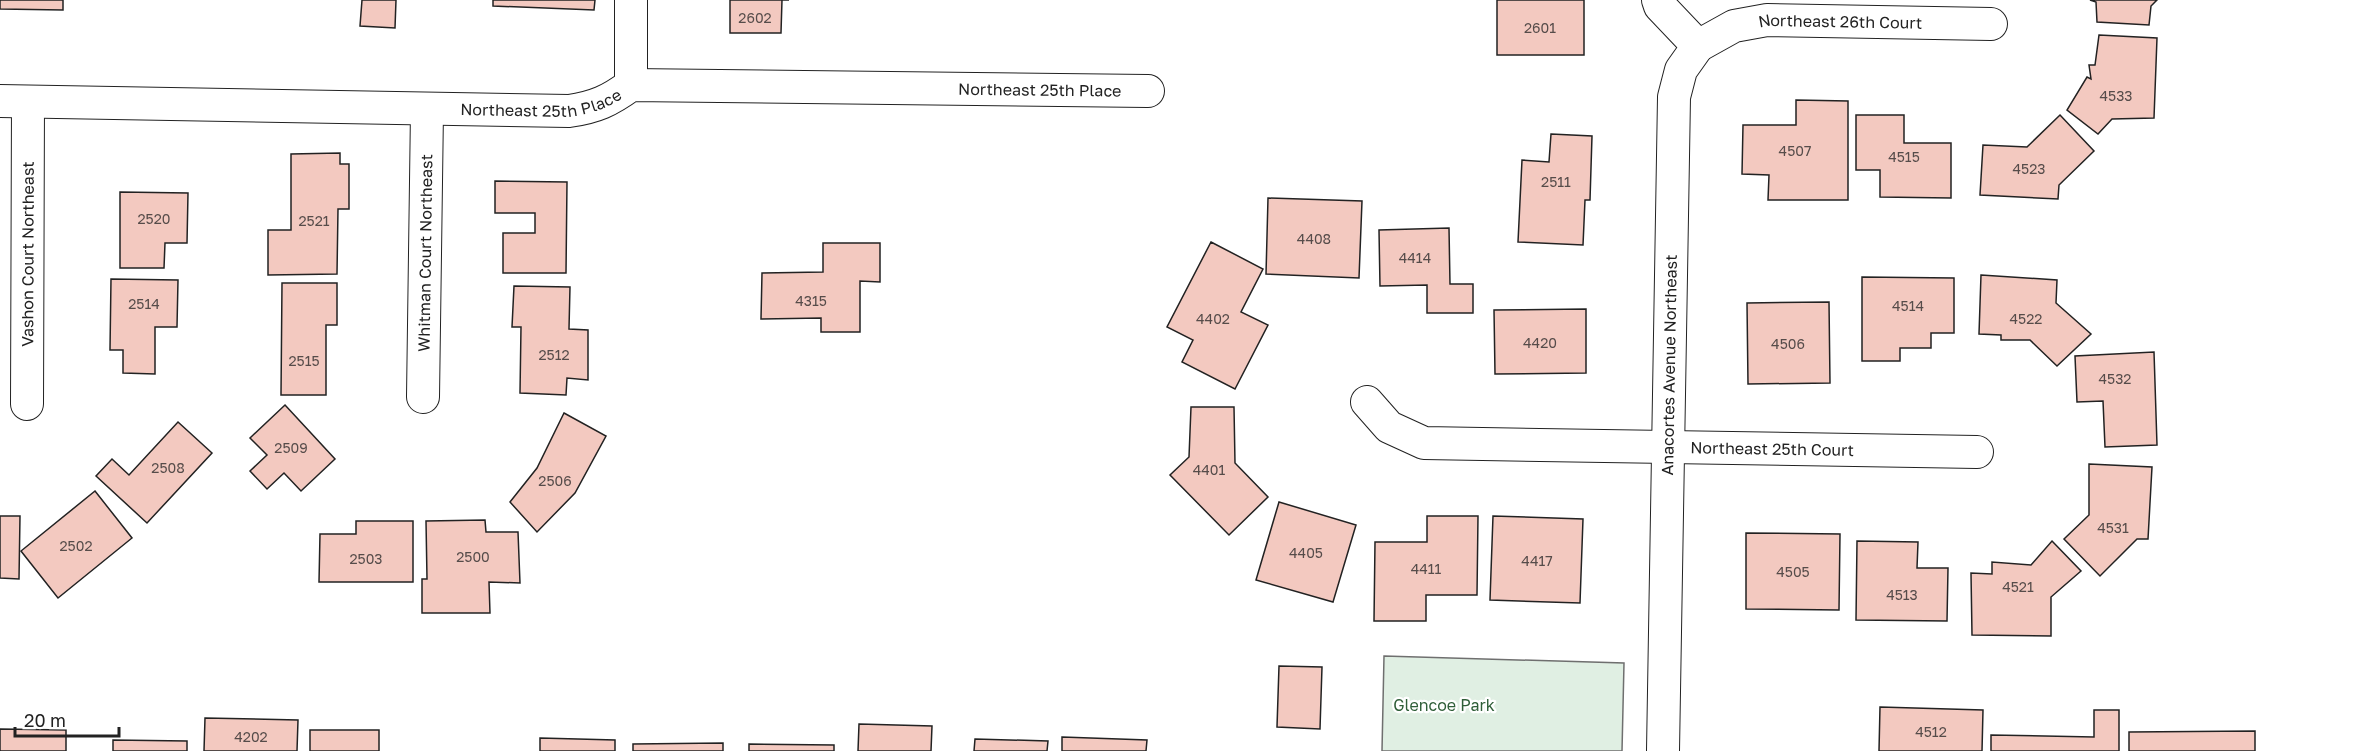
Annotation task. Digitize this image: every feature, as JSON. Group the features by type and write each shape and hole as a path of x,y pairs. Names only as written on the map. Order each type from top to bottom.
{"street":[{"path":"631,0 631,85"},
{"path":"1658,0 1660,6 1698,46"},
{"name":"Northeast 26th Court","path":"1698,46 1734,26 1767,20 1990,24"},
{"name":"Anacortes Avenue Northeast","path":"1664,751 1674,97 1682,70 1698,46"},
{"name":"Northeast 25th Place","path":"14,102 569,111 595,107 612,99 631,85 1148,91"},
{"name":"Vashon Court Northeast","path":"14,102 27,404"},
{"name":"Whitman Court Northeast","path":"423,398 428,110"},
{"name":"Northeast 25th Court","path":"1367,402 1389,428 1424,443 1977,452"}],"green space":[{"name":"Glencoe Park","path":"1384,656 1624,663 1622,751 1382,751"}],"building":[{"path":"0,0 63,0 63,10 0,9"},
{"path":"362,0 396,0 395,28 360,26"},
{"path":"493,0 595,0 594,10 493,6"},
{"path":"730,0 782,0 781,33 730,33"},
{"path":"1497,0 1584,0 1584,55 1497,55"},
{"path":"2090,0 2157,0 2151,6 2149,25 2097,22 2096,2"},
{"path":"2099,35 2157,38 2154,118 2112,119 2098,134 2067,110 2087,77 2091,79 2089,65 2095,65"},
{"path":"1796,100 1848,101 1848,200 1768,200 1769,175 1742,174 1743,125 1796,125"},
{"path":"1856,115 1904,115 1904,143 1951,143 1951,198 1880,197 1880,170 1856,170"},
{"path":"2060,115 2094,151 2059,185 2058,199 1980,195 1983,145 2027,147"},
{"path":"1551,134 1592,136 1590,200 1585,200 1583,245 1518,242 1522,160 1549,162"},
{"path":"340,153 340,164 349,164 349,209 338,209 337,274 268,275 268,230 291,230 291,154"},
{"path":"495,181 567,182 566,273 503,273 503,233 535,233 535,213 495,213"},
{"path":"120,192 188,193 187,243 165,243 164,268 120,268"},
{"path":"1268,198 1362,201 1359,278 1266,274"},
{"path":"1449,228 1450,284 1473,284 1473,313 1427,313 1427,285 1380,286 1379,230"},
{"path":"1211,242 1263,269 1241,312 1268,325 1235,389 1182,362 1193,340 1167,327"},
{"path":"823,243 880,243 880,282 860,281 860,332 821,332 821,318 761,319 762,273 823,272"},
{"path":"1981,275 2057,280 2056,303 2091,334 2057,366 2030,340 2001,340 2001,335 1979,334"},
{"path":"1862,277 1954,278 1954,333 1931,333 1931,348 1900,348 1900,361 1862,361"},
{"path":"111,279 178,280 177,327 155,327 155,374 123,373 123,350 110,350"},
{"path":"282,283 337,283 337,325 326,325 326,395 281,395"},
{"path":"514,286 570,287 569,329 588,330 588,380 567,378 566,395 520,393 521,327 512,327"},
{"path":"1829,302 1830,383 1748,384 1747,303"},
{"path":"1586,309 1586,373 1495,374 1494,310"},
{"path":"2154,352 2157,445 2105,447 2103,401 2077,402 2075,356"},
{"path":"285,405 335,459 301,491 284,473 267,489 250,471 267,455 250,438"},
{"path":"1191,407 1234,407 1235,463 1268,497 1229,535 1170,475 1189,457"},
{"path":"564,413 606,436 575,493 537,532 510,502 537,468"},
{"path":"178,422 212,453 147,523 96,476 112,459 129,475"},
{"path":"2089,464 2152,467 2148,539 2137,539 2100,576 2064,539 2089,515"},
{"path":"95,491 132,538 58,598 21,551"},
{"path":"1279,502 1356,525 1333,602 1256,580"},
{"path":"0,516 20,516 19,579 0,578"},
{"path":"1427,516 1478,516 1477,595 1426,595 1426,621 1374,621 1375,542 1427,542"},
{"path":"1493,516 1583,519 1580,603 1490,600"},
{"path":"485,520 486,532 518,532 520,583 489,582 490,613 422,613 422,579 427,579 426,521"},
{"path":"356,521 413,521 413,582 319,582 320,534 356,534"},
{"path":"1746,533 1840,534 1839,610 1746,609"},
{"path":"1857,541 1918,542 1917,568 1948,568 1947,621 1856,620"},
{"path":"2052,541 2081,571 2051,597 2051,636 1972,635 1971,573 1992,574 1992,562 2031,565"},
{"path":"1279,666 1322,667 1320,729 1277,727"},
{"path":"1880,707 1983,710 1982,751 1879,751"},
{"path":"2094,710 2119,710 2119,751 1991,751 1991,735 2094,737"},
{"path":"205,718 298,720 297,751 204,751"},
{"path":"859,724 932,726 931,751 858,751"},
{"path":"0,729 66,730 66,751 0,751"},
{"path":"310,730 379,730 379,751 310,751"},
{"path":"2255,731 2255,751 2129,751 2129,732"},
{"path":"1062,737 1147,740 1146,751 1062,751"},
{"path":"540,738 615,740 615,751 540,751"},
{"path":"975,739 1048,741 1047,751 974,751"},
{"path":"113,740 187,741 187,751 113,751"},
{"path":"723,743 723,751 633,751 633,744"},
{"path":"749,744 834,745 834,751 749,751"}]}
